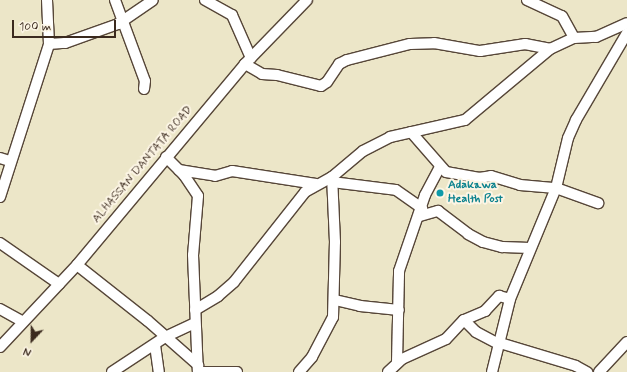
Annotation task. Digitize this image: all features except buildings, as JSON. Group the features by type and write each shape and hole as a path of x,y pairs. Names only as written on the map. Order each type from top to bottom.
{"street":[{"path":"0,197 5,160 49,44 47,0"},
{"path":"114,0 145,81 144,89"},
{"path":"49,44 65,43 123,21 153,0"},
{"path":"205,0 232,15 248,61 262,74 283,76 321,86 327,82 339,64 347,60 410,44 434,43 480,51 525,44 550,49"},
{"name":"ALHASSAN DANTATA ROAD","path":"0,347 22,321 77,264 248,61 308,0"},
{"path":"527,0 562,16 574,38"},
{"path":"196,310 218,296 234,282 295,203 316,184 332,179 378,142 412,132 465,120 550,49 574,38 596,37 627,23"},
{"path":"492,372 510,300 530,248 556,188 561,158 576,120 627,33"},
{"path":"412,132 440,167 453,174 479,178 491,176 520,185 556,188 598,204"},
{"path":"166,157 179,170 198,196 193,256 198,370"},
{"path":"397,362 399,271 421,212 425,195 440,167"},
{"path":"179,170 215,176 232,171 316,184"},
{"path":"332,179 396,190 421,212 438,211 468,234 484,242 502,247 530,248"},
{"path":"299,372 312,357 333,317 335,300 332,179"},
{"path":"0,243 59,284"},
{"path":"77,264 165,337 198,370 237,372"},
{"path":"388,372 397,362 441,342 464,320 485,311 499,296 510,300"},
{"path":"335,300 360,306 399,310"},
{"path":"0,309 22,321"},
{"path":"464,320 482,336 500,344 576,366 587,372"},
{"path":"112,372 165,337 196,323"},
{"path":"599,372 627,342"},
{"path":"155,345 159,372"}],"place":[{"name":"Adakawa Health Post","path":"440,193"}]}
